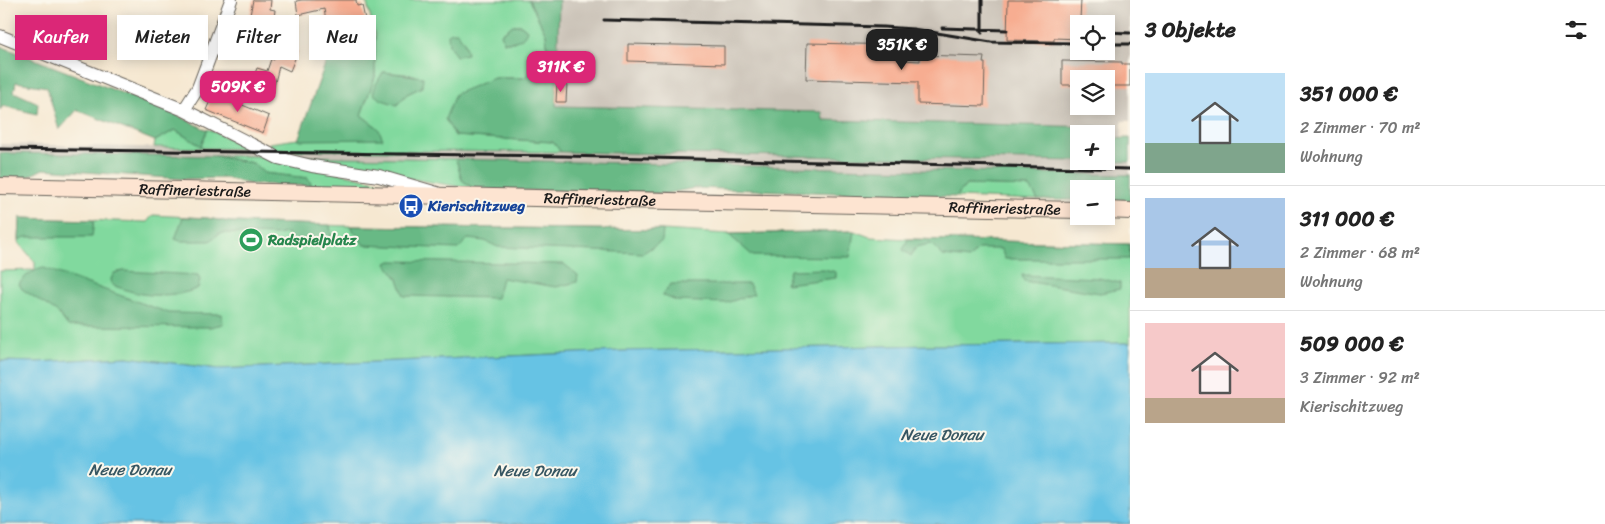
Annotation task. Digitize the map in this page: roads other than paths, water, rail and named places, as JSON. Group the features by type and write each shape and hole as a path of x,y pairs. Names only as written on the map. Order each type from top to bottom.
{"main road":[{"name":"Raffineriestraße","path":"0,186 1070,210"},
{"path":"1115,210 1130,211"}],"street":[{"path":"184,110 198,88 231,0"},
{"path":"0,36 184,110 288,161 379,176 444,195"}],"water":[{"name":"Neue Donau","path":"1130,343 1130,524 0,524 0,361 37,362 127,357 218,369 622,351"}],"railway":[{"path":"982,0 982,33"},
{"path":"604,20 884,27 913,29 991,42 1070,43"},
{"path":"942,28 1007,30"},
{"path":"1115,32 1130,33"},
{"path":"1115,44 1130,44"},
{"path":"0,149 563,156 1130,169"}],"place":[{"name":"Kierischitzweg","path":"411,206"},
{"name":"Radspielplatz","path":"251,240"}]}
